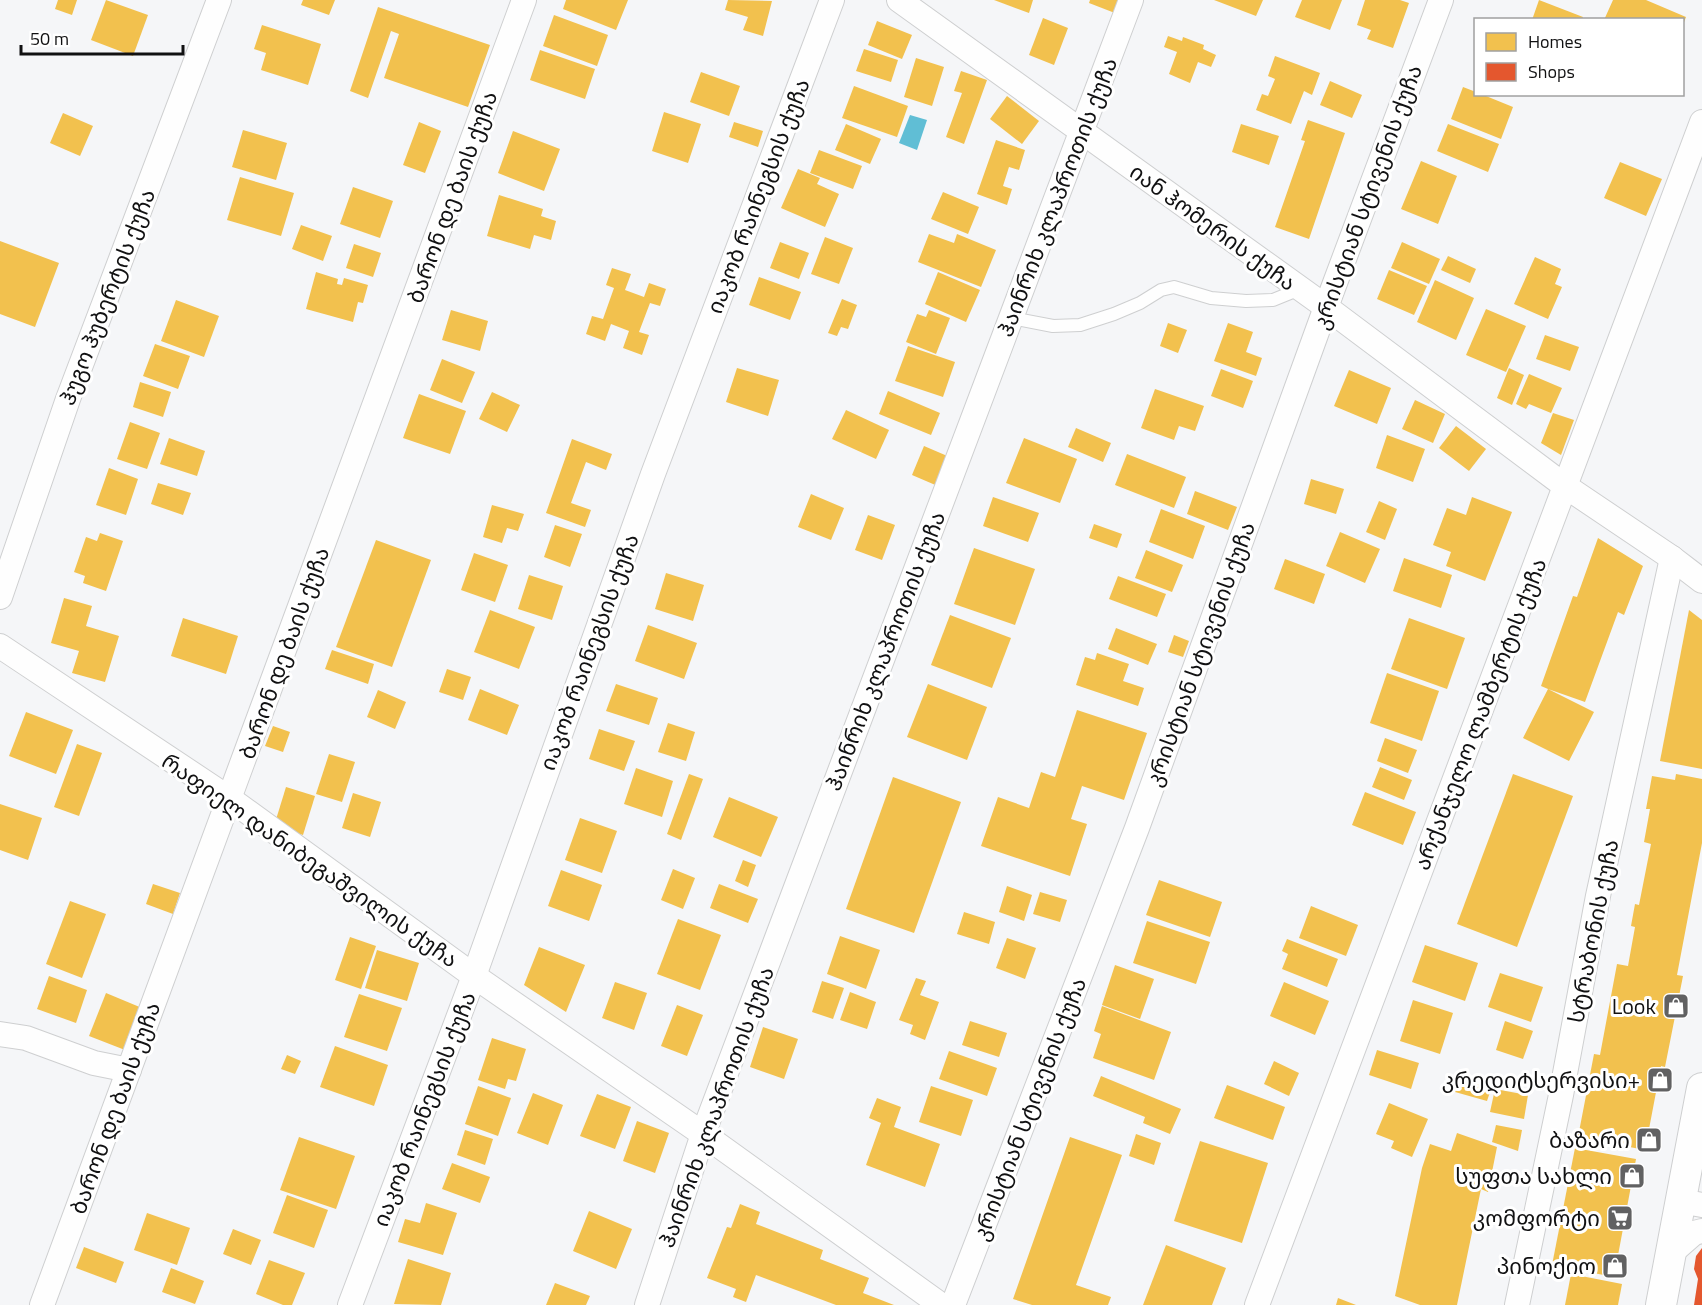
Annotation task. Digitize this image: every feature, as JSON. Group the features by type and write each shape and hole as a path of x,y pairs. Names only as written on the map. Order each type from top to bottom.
{"street":[{"name":"ჰუგო ჰუბერტის ქუჩა","path":"0,597 68,399 219,0"},
{"name":"ბარონ დე ბაის ქუჩა","path":"42,1305 524,0"},
{"name":"იაკობ რაინეგსის ქუჩა","path":"350,1305 474,976 653,474 832,0"},
{"name":"იან ჰომერის ქუჩა","path":"899,0 1326,307 1565,486 1702,580"},
{"name":"ჰაინრიხ კლაპროთის ქუჩა","path":"647,1305 703,1134 1131,0"},
{"name":"კრისტიან სტივენის ქუჩა","path":"953,1305 1137,828 1440,0"},
{"name":"არქანჯელო ლამბერტის ქუჩა","path":"1257,1305 1702,122"},
{"name":"სტრაბონის ქუჩა","path":"1517,1305 1561,1095 1598,896 1672,558"},
{"name":"რაფიელ დანიბეგაშვილის ქუჩა","path":"0,646 230,799 474,976 703,1134 941,1305"},
{"path":"0,1034 26,1038 94,1063 129,1070"},
{"path":"1660,1305 1670,1254 1691,1203 1702,1088"},
{"path":"1670,1254 1694,1233 1702,1231"}],"lane":[{"path":"1011,318 1053,326 1080,325 1114,314 1140,303 1161,290 1174,287 1211,298 1246,301 1273,300 1300,289"}],"water":[{"path":"910,115 927,120 917,150 899,143"}],"building: Homes":[{"path":"58,0 77,0 72,15 55,9"},
{"path":"106,0 148,15 133,56 91,40"},
{"path":"303,0 335,0 329,15 301,5"},
{"path":"566,0 628,0 616,30 563,9"},
{"path":"728,0 772,1 763,36 743,30 748,17 725,10"},
{"path":"994,0 1033,0 1029,13"},
{"path":"1090,0 1125,0 1120,15 1089,3"},
{"path":"1214,0 1263,0 1256,16"},
{"path":"1302,0 1342,0 1330,30 1295,17"},
{"path":"1365,0 1400,0 1409,3 1393,48 1367,39 1371,30 1357,25"},
{"path":"1539,0 1583,17 1583,18 1533,18"},
{"path":"1613,0 1646,0 1686,17 1684,22 1684,18 1605,18"},
{"path":"378,7 490,45 468,107 384,78 399,34 391,31 368,98 350,91"},
{"path":"554,15 608,35 597,66 543,46"},
{"path":"1043,18 1068,28 1054,65 1029,55"},
{"path":"877,21 912,35 902,59 868,45"},
{"path":"262,25 321,44 308,85 261,70 266,53 254,49"},
{"path":"1168,36 1182,41 1183,37 1204,45 1203,49 1216,55 1211,67 1198,62 1190,83 1169,74 1177,52 1164,47"},
{"path":"864,49 898,60 891,82 856,71"},
{"path":"540,50 595,69 585,99 530,80"},
{"path":"1275,56 1320,73 1312,95 1304,91 1291,124 1256,110 1262,94 1268,96 1275,79 1268,76"},
{"path":"916,58 944,67 932,106 904,97"},
{"path":"961,71 987,80 964,144 946,137 962,93 954,91"},
{"path":"701,72 740,86 729,116 690,102"},
{"path":"1330,81 1362,95 1352,118 1320,105"},
{"path":"854,86 908,106 897,137 842,118"},
{"path":"1463,87 1474,91 1474,96 1486,96 1513,107 1501,139 1451,119"},
{"path":"1007,96 1039,121 1022,144 990,119"},
{"path":"664,112 701,124 688,163 652,151"},
{"path":"63,113 93,126 80,156 50,143"},
{"path":"1308,120 1345,133 1309,239 1275,227 1305,141 1301,140"},
{"path":"419,122 441,131 425,173 403,165"},
{"path":"734,122 763,131 758,147 729,137"},
{"path":"846,124 881,139 870,164 835,150"},
{"path":"1241,124 1279,136 1269,165 1232,152"},
{"path":"1448,124 1499,144 1488,172 1437,151"},
{"path":"243,130 287,143 276,180 232,167"},
{"path":"513,131 560,149 544,191 498,173"},
{"path":"996,140 1025,150 1019,170 1009,167 1003,186 1012,189 1007,205 977,194"},
{"path":"819,150 862,166 853,189 810,173"},
{"path":"1421,161 1457,176 1438,224 1401,209"},
{"path":"1620,162 1662,179 1646,216 1604,198"},
{"path":"798,169 820,178 817,184 839,194 825,227 781,208"},
{"path":"240,177 294,193 281,236 227,220"},
{"path":"353,187 393,201 380,238 340,224"},
{"path":"943,192 979,207 968,234 931,219"},
{"path":"499,195 543,209 541,216 556,221 551,240 534,235 530,249 487,236"},
{"path":"301,225 332,236 323,261 292,249"},
{"path":"929,234 954,243 957,234 996,250 981,287 918,262"},
{"path":"825,237 853,248 839,284 811,274"},
{"path":"0,241 59,263 35,327 0,314"},
{"path":"780,242 809,253 799,279 770,268"},
{"path":"1402,242 1440,259 1429,284 1391,268"},
{"path":"354,244 381,253 373,277 346,268"},
{"path":"1448,256 1476,269 1470,283 1441,270"},
{"path":"1535,257 1561,269 1555,284 1562,287 1548,319 1514,304"},
{"path":"612,268 631,274 625,290 644,297 649,283 666,289 660,306 650,303 639,332 649,335 642,355 623,348 629,331 611,324 605,341 586,334 592,316 603,319 614,288 606,285"},
{"path":"1389,270 1427,286 1414,315 1377,299"},
{"path":"316,272 338,279 337,284 342,285 344,278 368,285 363,303 358,302 353,322 306,309"},
{"path":"938,272 980,290 966,322 925,304"},
{"path":"759,277 801,292 790,320 749,305"},
{"path":"1435,280 1474,298 1456,340 1417,322"},
{"path":"842,299 857,305 848,329 841,327 837,336 828,333"},
{"path":"176,300 219,316 204,357 161,341"},
{"path":"1486,309 1526,326 1506,372 1466,355"},
{"path":"451,310 488,321 480,351 442,340"},
{"path":"929,310 950,318 936,354 906,342 917,314 926,317"},
{"path":"1168,323 1187,330 1178,353 1160,346"},
{"path":"1228,323 1253,332 1246,352 1262,358 1256,376 1214,361"},
{"path":"1545,335 1579,347 1570,371 1536,359"},
{"path":"155,344 190,356 178,389 143,376"},
{"path":"908,346 955,362 943,397 895,381"},
{"path":"442,359 475,372 462,403 430,390"},
{"path":"737,368 779,380 768,416 726,402"},
{"path":"1509,368 1524,375 1512,405 1497,398"},
{"path":"1221,369 1253,381 1243,408 1211,396"},
{"path":"1349,370 1391,388 1377,424 1334,406"},
{"path":"1529,374 1562,388 1551,413 1529,404 1526,409 1516,404"},
{"path":"140,382 171,392 163,417 133,407"},
{"path":"1155,389 1204,406 1195,431 1179,426 1174,440 1141,428"},
{"path":"888,391 940,413 931,435 879,414"},
{"path":"492,392 520,405 507,432 479,419"},
{"path":"419,394 466,411 450,454 403,438"},
{"path":"1415,400 1445,414 1433,443 1402,429"},
{"path":"846,410 889,430 876,459 832,439"},
{"path":"1553,413 1574,420 1561,455 1541,443"},
{"path":"130,422 160,433 147,469 117,459"},
{"path":"1456,426 1486,449 1469,471 1439,448"},
{"path":"1076,428 1111,443 1103,462 1068,447"},
{"path":"1387,435 1425,449 1413,482 1376,468"},
{"path":"169,438 205,451 197,476 160,464"},
{"path":"1024,438 1077,459 1060,503 1006,483"},
{"path":"572,439 612,454 606,470 586,462 571,503 591,510 585,527 546,513"},
{"path":"924,446 952,458 940,487 912,475"},
{"path":"1127,454 1186,477 1174,508 1115,485"},
{"path":"109,468 138,479 126,515 96,505"},
{"path":"1311,479 1344,489 1336,514 1304,504"},
{"path":"158,483 191,493 183,515 151,504"},
{"path":"1195,491 1237,507 1228,530 1187,514"},
{"path":"811,494 844,508 831,540 798,527"},
{"path":"993,497 1039,513 1028,542 983,526"},
{"path":"1472,497 1512,512 1485,581 1446,566 1451,552 1433,545 1447,508 1466,515"},
{"path":"1379,501 1397,509 1385,540 1366,532"},
{"path":"492,505 524,514 518,531 507,528 502,543 483,537"},
{"path":"1161,509 1205,526 1193,559 1149,542"},
{"path":"868,515 895,525 882,560 855,550"},
{"path":"1094,524 1122,534 1117,548 1089,538"},
{"path":"555,525 582,534 570,567 544,557"},
{"path":"1340,532 1380,549 1365,583 1326,566"},
{"path":"100,533 123,541 106,591 83,583 85,576 74,572 86,537 97,541"},
{"path":"1598,538 1643,566 1624,615 1618,612 1585,702 1541,686 1573,596 1577,597"},
{"path":"376,540 431,560 392,667 336,647"},
{"path":"974,548 1035,569 1015,625 954,604"},
{"path":"1146,550 1183,565 1172,592 1135,578"},
{"path":"474,553 508,565 495,602 461,590"},
{"path":"1404,558 1452,575 1441,608 1393,591"},
{"path":"1285,559 1325,574 1314,604 1274,589"},
{"path":"666,573 704,585 693,621 655,609"},
{"path":"529,575 563,586 552,620 518,609"},
{"path":"1118,576 1166,594 1157,617 1109,599"},
{"path":"64,598 92,606 86,626 119,636 105,682 72,673 79,651 51,643"},
{"path":"490,610 535,627 519,669 474,652"},
{"path":"1689,610 1702,620 1702,769 1660,761"},
{"path":"950,615 1011,638 992,688 931,665"},
{"path":"183,618 238,636 226,674 171,656"},
{"path":"1409,618 1465,638 1447,689 1391,669"},
{"path":"648,625 697,643 684,679 635,661"},
{"path":"1116,628 1157,644 1148,665 1108,649"},
{"path":"1174,635 1189,641 1183,657 1168,652"},
{"path":"332,650 374,664 368,684 325,669"},
{"path":"1097,653 1129,664 1123,681 1144,688 1138,706 1076,685 1085,657 1095,660"},
{"path":"447,669 471,677 463,700 439,692"},
{"path":"1387,673 1439,691 1422,741 1370,723"},
{"path":"616,684 658,698 649,725 606,711"},
{"path":"928,684 987,707 967,760 907,737"},
{"path":"480,689 519,705 507,735 468,720"},
{"path":"1548,689 1594,712 1569,761 1523,738"},
{"path":"378,690 406,702 395,729 367,717"},
{"path":"1077,710 1147,733 1124,800 1082,786 1071,819 1087,824 1070,876 981,846 998,797 1029,808 1041,772 1055,777"},
{"path":"26,712 73,730 56,774 9,756"},
{"path":"668,723 695,732 686,761 658,752"},
{"path":"273,726 290,732 283,752 265,746"},
{"path":"599,729 635,741 624,771 589,759"},
{"path":"1385,738 1417,750 1408,773 1377,761"},
{"path":"77,744 102,753 79,816 54,807"},
{"path":"329,754 355,762 342,802 316,794"},
{"path":"1380,767 1412,780 1404,800 1372,787"},
{"path":"636,768 673,781 662,817 624,804"},
{"path":"689,774 703,779 681,840 667,834"},
{"path":"1513,774 1573,796 1517,947 1457,924"},
{"path":"1676,774 1702,779 1702,843 1677,975 1683,976 1665,1067 1661,1066 1645,1150 1578,1137 1594,1054 1600,1055 1617,964 1628,966 1635,927 1631,926 1635,904 1639,905 1651,844 1644,842 1650,809 1646,809 1652,776 1675,780"},
{"path":"893,777 961,802 914,933 846,909"},
{"path":"286,787 315,796 303,835 274,826"},
{"path":"1365,792 1416,812 1403,845 1352,825"},
{"path":"353,793 381,802 370,837 342,828"},
{"path":"729,797 778,817 761,857 713,837"},
{"path":"0,804 42,818 28,860 0,850"},
{"path":"580,818 617,831 602,873 565,860"},
{"path":"743,860 756,865 748,887 735,881"},
{"path":"673,869 695,878 683,909 661,900"},
{"path":"561,870 602,885 589,921 548,906"},
{"path":"1159,880 1222,902 1210,937 1146,915"},
{"path":"153,884 180,893 173,914 146,904"},
{"path":"719,884 758,899 748,923 710,908"},
{"path":"1007,886 1032,895 1024,921 999,912"},
{"path":"1040,892 1067,900 1060,922 1033,914"},
{"path":"70,901 106,914 82,978 46,964"},
{"path":"1311,906 1358,925 1346,956 1299,938"},
{"path":"964,912 995,922 989,944 957,934"},
{"path":"678,919 721,935 700,990 657,974"},
{"path":"1147,921 1210,942 1196,984 1133,963"},
{"path":"840,936 880,950 866,989 827,974"},
{"path":"350,937 376,946 361,989 335,980"},
{"path":"1007,938 1036,948 1025,979 996,968"},
{"path":"1287,939 1338,959 1327,987 1282,969 1288,954 1282,951"},
{"path":"1425,945 1478,963 1465,1001 1412,982"},
{"path":"539,947 585,965 566,1012 524,985"},
{"path":"377,950 419,963 407,1001 365,988"},
{"path":"1115,965 1154,979 1140,1019 1102,1005"},
{"path":"1500,973 1543,987 1531,1022 1488,1007"},
{"path":"49,976 87,990 76,1023 37,1009"},
{"path":"916,978 926,981 920,995 939,1002 925,1040 910,1034 913,1025 899,1020"},
{"path":"822,981 844,988 833,1019 812,1012"},
{"path":"615,982 647,993 634,1030 602,1018"},
{"path":"1284,982 1329,1001 1315,1035 1270,1016"},
{"path":"850,992 876,1002 867,1029 840,1020"},
{"path":"106,993 142,1008 125,1050 89,1036"},
{"path":"359,994 402,1008 387,1051 344,1037"},
{"path":"1413,1000 1453,1013 1440,1054 1400,1041"},
{"path":"677,1005 703,1015 687,1056 661,1046"},
{"path":"1102,1006 1171,1032 1154,1080 1093,1058 1101,1034 1094,1031"},
{"path":"970,1021 1007,1033 999,1057 962,1045"},
{"path":"1505,1021 1533,1031 1523,1059 1496,1050"},
{"path":"763,1027 798,1039 784,1079 750,1067"},
{"path":"492,1038 526,1049 516,1081 508,1079 505,1089 478,1080"},
{"path":"335,1046 388,1065 374,1106 320,1087"},
{"path":"1377,1050 1419,1063 1411,1089 1369,1075"},
{"path":"949,1051 997,1068 987,1096 939,1079"},
{"path":"287,1055 301,1061 295,1074 281,1069"},
{"path":"1274,1061 1299,1073 1289,1096 1264,1084"},
{"path":"1461,1073 1493,1083 1487,1101 1455,1092"},
{"path":"1101,1076 1181,1109 1170,1134 1143,1123 1145,1117 1093,1096"},
{"path":"1227,1085 1285,1107 1273,1140 1214,1118"},
{"path":"478,1086 511,1098 498,1136 465,1124"},
{"path":"931,1086 973,1100 961,1136 919,1122"},
{"path":"1495,1089 1528,1095 1524,1119 1490,1112"},
{"path":"533,1093 563,1105 548,1145 517,1133"},
{"path":"597,1094 631,1107 615,1149 580,1136"},
{"path":"877,1098 901,1107 894,1127 940,1144 925,1187 866,1165 881,1123 869,1118"},
{"path":"1389,1103 1428,1119 1412,1157 1391,1148 1394,1141 1376,1134"},
{"path":"637,1121 669,1133 655,1173 623,1161"},
{"path":"1496,1125 1522,1130 1518,1151 1492,1142"},
{"path":"465,1130 493,1139 485,1165 457,1155"},
{"path":"1457,1133 1497,1147 1488,1192 1481,1189 1457,1305 1420,1305 1395,1296 1422,1168 1430,1144 1451,1151"},
{"path":"1136,1134 1161,1143 1154,1165 1129,1156"},
{"path":"299,1137 355,1156 336,1209 280,1190"},
{"path":"1070,1137 1122,1155 1076,1285 1111,1297 1108,1305 1032,1305 1013,1299"},
{"path":"1200,1141 1268,1163 1242,1243 1174,1221"},
{"path":"1575,1148 1636,1159 1614,1277 1552,1265"},
{"path":"452,1163 490,1177 480,1203 442,1189"},
{"path":"287,1195 328,1210 314,1248 273,1233"},
{"path":"426,1203 457,1213 443,1255 398,1242 405,1219 420,1223"},
{"path":"740,1204 760,1212 756,1224 823,1250 820,1259 869,1278 863,1293 894,1305 836,1305 756,1275 746,1302 733,1297 736,1289 707,1278 727,1227 731,1228"},
{"path":"589,1211 632,1229 616,1269 573,1251"},
{"path":"147,1213 190,1228 177,1265 134,1250"},
{"path":"233,1229 261,1240 251,1265 223,1254"},
{"path":"1166,1245 1226,1268 1212,1305 1143,1305"},
{"path":"84,1247 124,1262 116,1283 76,1268"},
{"path":"408,1259 451,1273 441,1305 394,1304"},
{"path":"269,1260 305,1273 292,1305 283,1305 256,1294"},
{"path":"171,1268 204,1281 195,1304 162,1292"},
{"path":"1571,1274 1622,1284 1618,1305 1565,1305"},
{"path":"555,1283 590,1296 586,1305 546,1305"},
{"path":"1338,1298 1356,1305 1336,1305"}],"building: Shops":[{"path":"1702,1248 1702,1305 1694,1305 1698,1279 1694,1269 1696,1256"}],"place":[{"name":"Look","path":"1676,1006"},
{"name":"კრედიტსერვისი+","path":"1660,1080"},
{"name":"ბაზარი","path":"1649,1140"},
{"name":"სუფთა სახლი","path":"1632,1176"},
{"name":"კომფორტი","path":"1620,1218"},
{"name":"პინოქიო","path":"1615,1266"}]}
